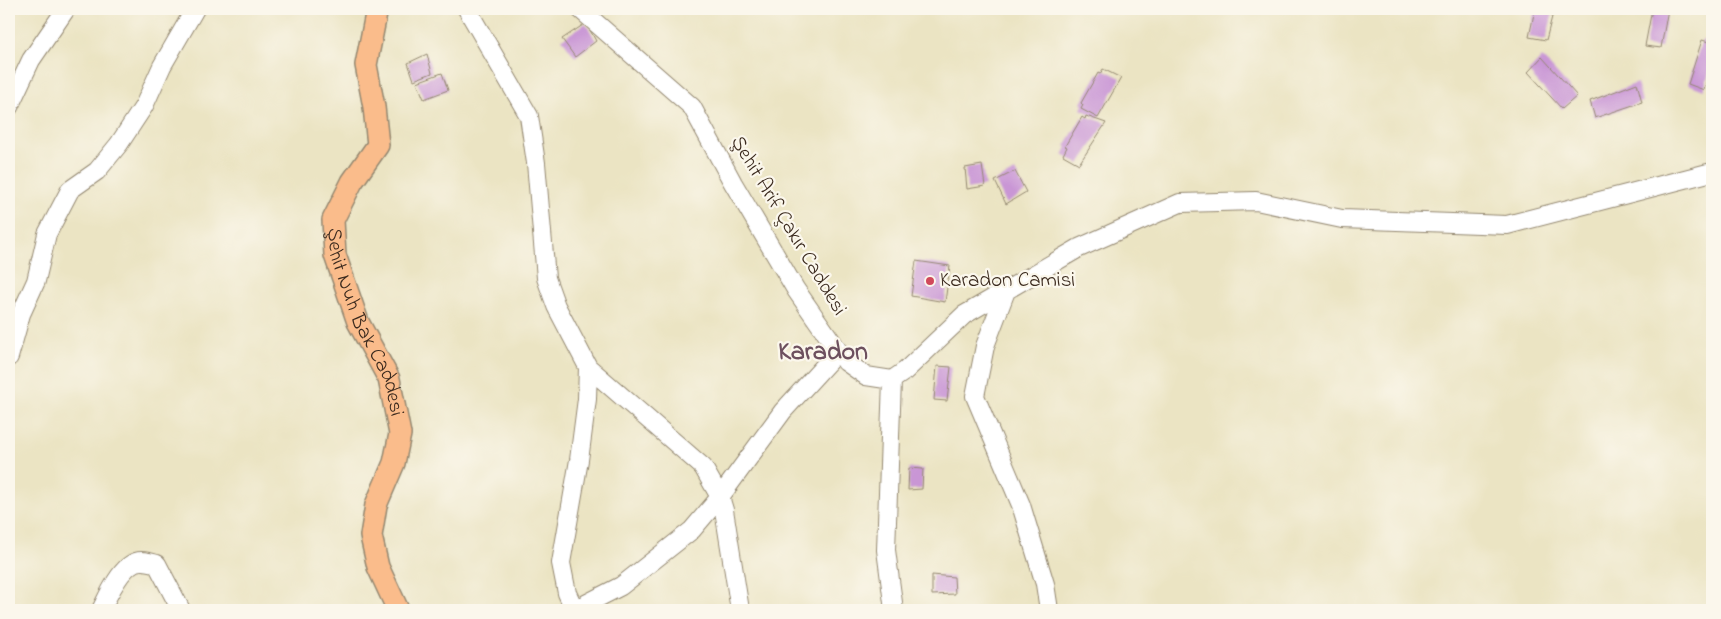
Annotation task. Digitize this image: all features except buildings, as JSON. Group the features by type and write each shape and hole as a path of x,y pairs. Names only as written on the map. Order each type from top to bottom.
{"main road":[{"name":"Şehit Nuh Bak Caddesi","path":"377,9 366,65 374,107 378,145 352,182 333,220 336,255 358,322 389,379 400,434 394,463 376,505 371,536 378,567 398,610"}],"street":[{"path":"9,107 31,60 66,9"},
{"path":"9,358 21,314 36,281 47,234 70,190 97,171 119,144 144,106 162,66 195,9"},
{"path":"467,9 529,116 536,163 546,278 556,306 588,368 703,467 720,497 740,610"},
{"name":"Şehit Arif Çakır Caddesi","path":"580,9 692,107 733,183 796,290 846,362 866,376 892,380"},
{"path":"894,610 886,550 892,380 905,371 964,316 1079,248 1180,203 1256,201 1342,219 1506,225 1712,172"},
{"path":"1006,291 985,346 975,396 1021,505 1046,584 1049,610"},
{"path":"588,368 587,399 579,460 561,563 571,607 580,607 621,586 692,530 720,497 783,411 838,351"},
{"path":"101,610 111,588 127,566 140,560 158,564 181,610"}],"place":[{"name":"Karadon Camisi","path":"930,281"}],"district":[{"name":"Karadon","path":"823,353"}]}
